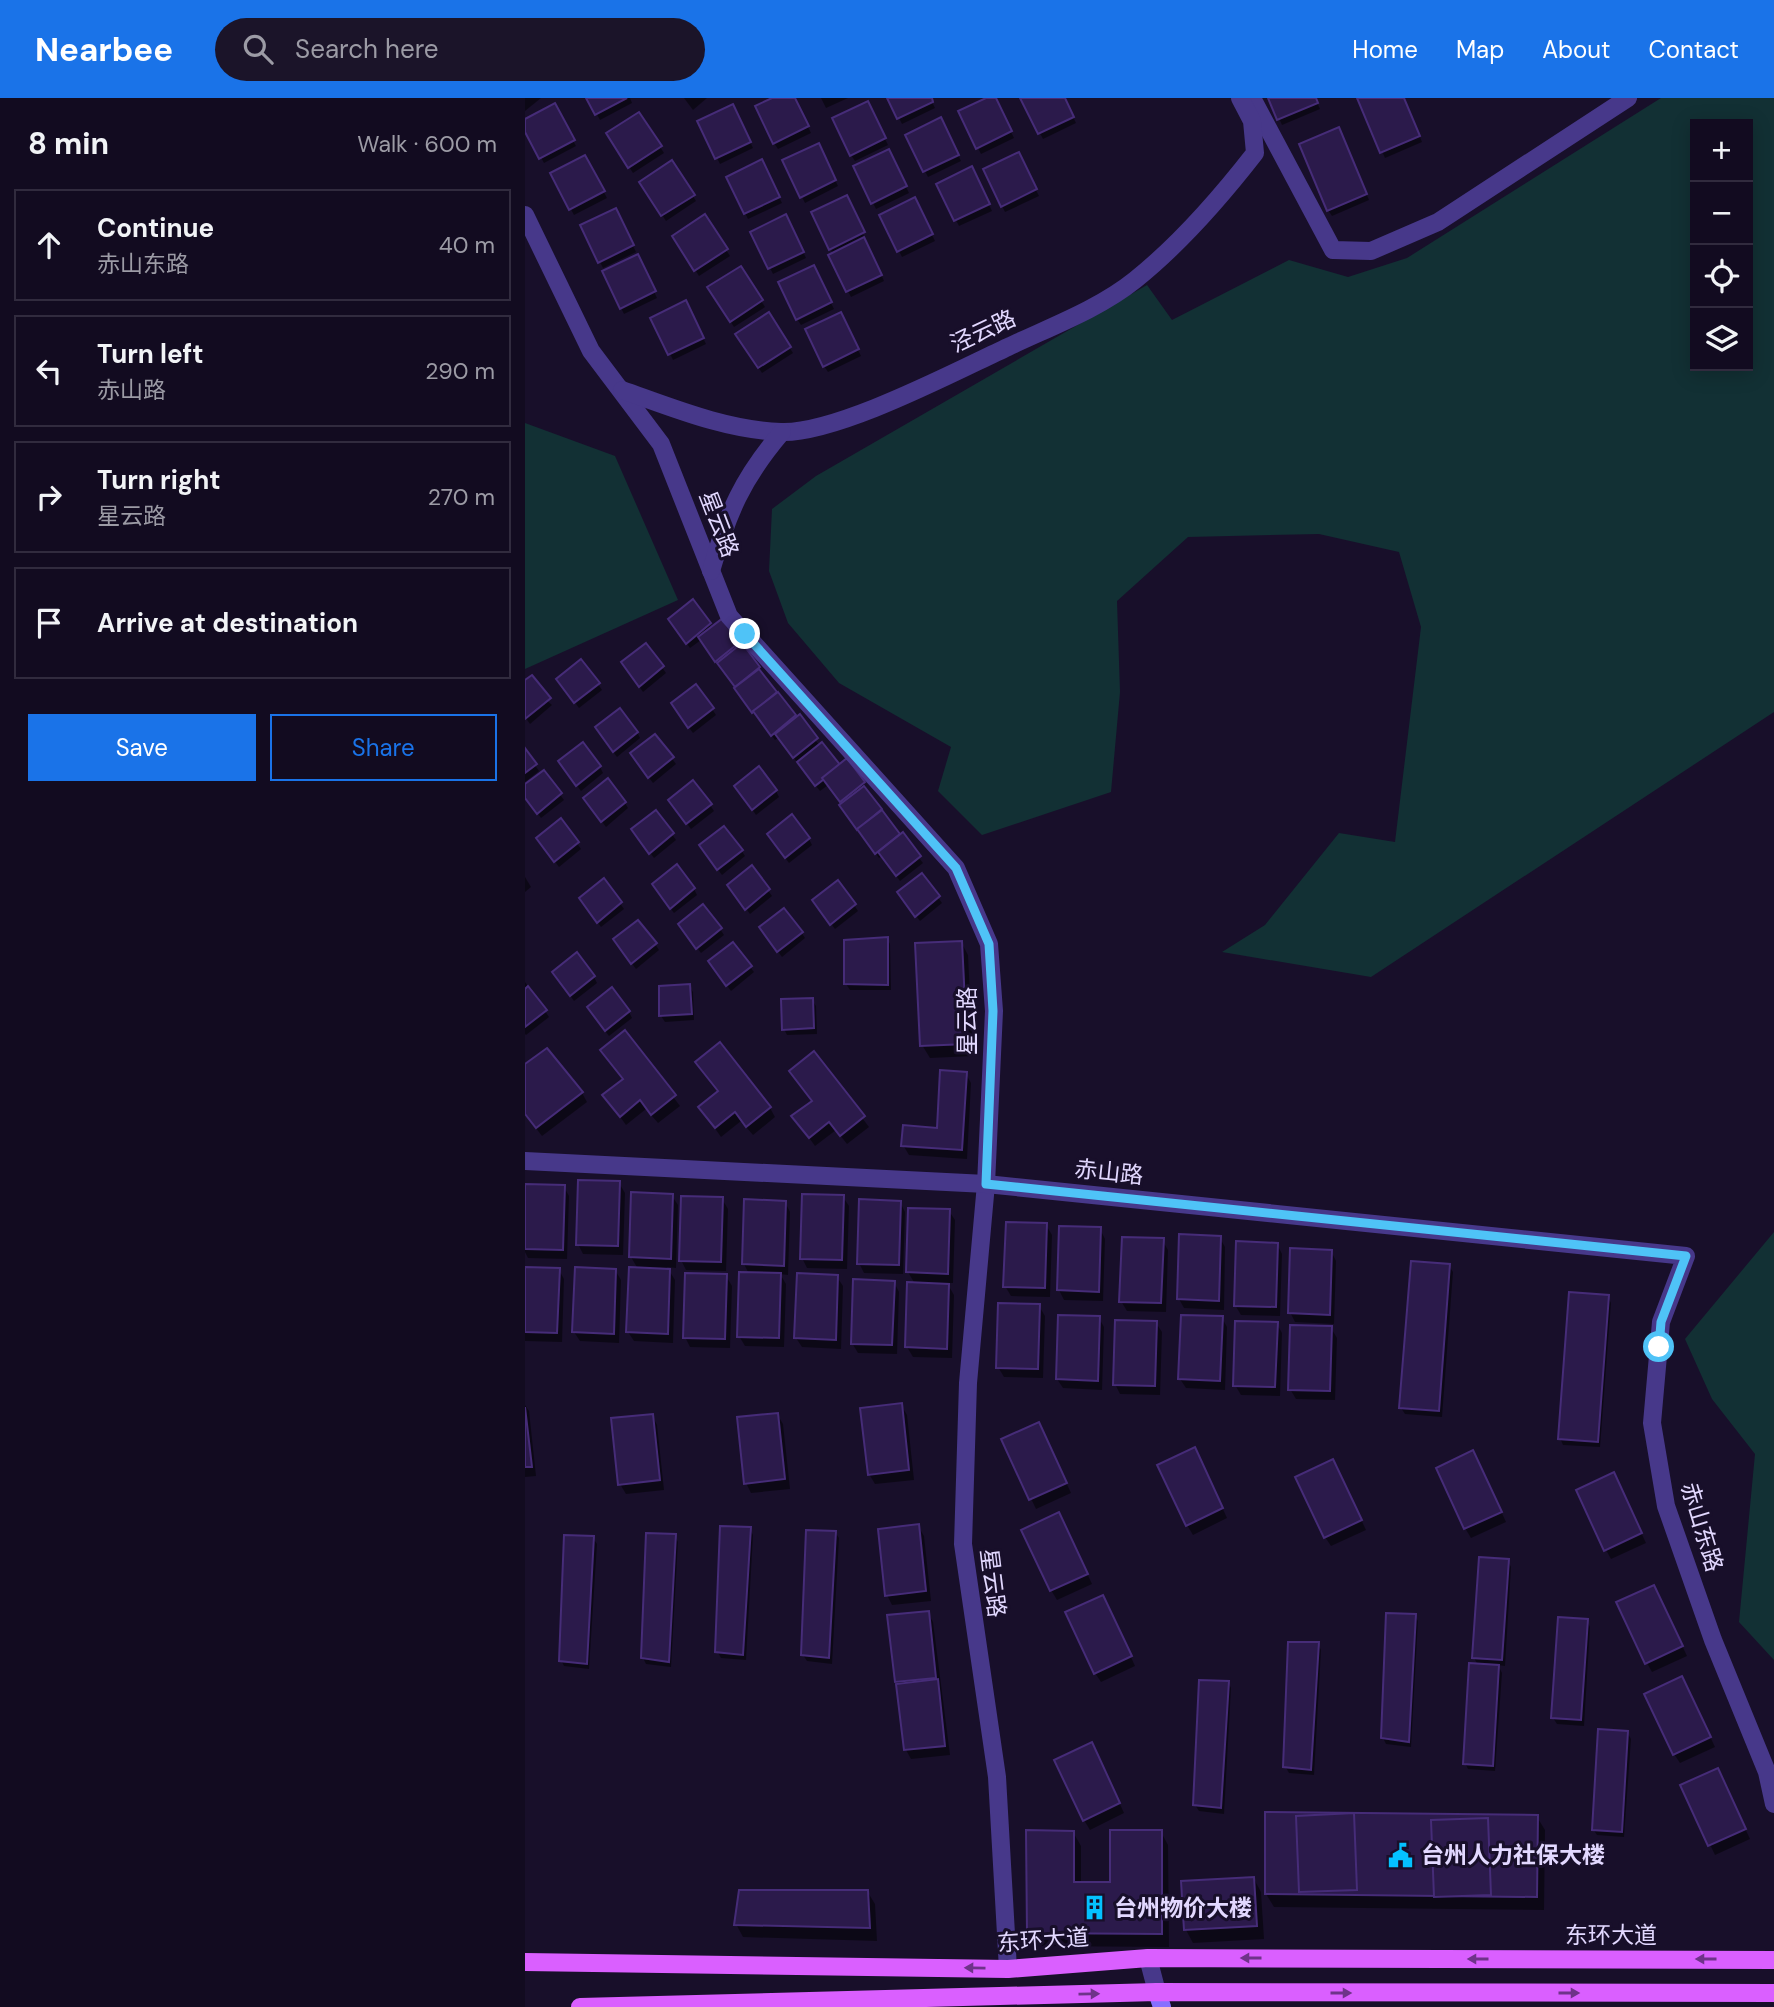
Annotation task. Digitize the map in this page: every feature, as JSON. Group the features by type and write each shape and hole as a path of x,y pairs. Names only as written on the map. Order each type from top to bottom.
{"main road":[{"name":"东环大道","path":"525,1962 1008,1969 1148,1958 1774,1960"},
{"path":"580,2007 1774,1993"}],"street":[{"name":"泾云路","path":"622,390 706,419 782,432 821,426 915,390 1083,312 1135,281 1217,200 1255,153 1252,121 1241,98"},
{"path":"1252,98 1333,250 1371,251 1438,222 1629,98"},
{"name":"星云路","path":"525,215 591,351 661,444 729,616 956,868 989,944 993,1011 986,1184 968,1383 963,1544 997,1777 1008,1969"},
{"path":"711,571 725,520 753,467 782,432"},
{"name":"赤山路","path":"525,1161 986,1184 1686,1256"},
{"name":"赤山东路","path":"1686,1256 1661,1322 1652,1423 1666,1506 1713,1640 1767,1772 1774,1804"},
{"path":"1148,1958 1159,2000"}],"green space":[{"path":"1661,98 1774,98 1774,712 1371,977 1222,952 1265,925 1339,833 1395,842 1421,627 1399,552 1319,534 1188,537 1117,601 1120,692 1111,792 982,835 938,791 951,747 839,683 788,623 769,571 772,509 816,476 1147,285 1172,320 1289,260 1348,277 1407,258"},
{"path":"525,423 615,456 678,600 525,669"},
{"path":"1774,1232 1774,1660 1739,1622 1755,1454 1712,1399 1685,1339"}],"building":[{"path":"586,98 627,98 595,115"},
{"path":"772,98 795,98 809,126 773,144 755,106"},
{"path":"887,98 932,98 933,102 897,119"},
{"path":"986,98 996,98 1012,131 976,149 958,111"},
{"path":"1020,98 1065,98 1074,117 1038,134"},
{"path":"1268,98 1316,98 1318,103 1277,120"},
{"path":"1357,98 1404,98 1420,136 1380,153"},
{"path":"868,101 886,138 850,156 832,118"},
{"path":"555,103 575,140 539,159 525,132 525,119"},
{"path":"733,104 751,142 715,159 697,121"},
{"path":"639,112 662,146 628,168 606,133"},
{"path":"941,117 959,155 923,172 905,135"},
{"path":"1339,127 1367,194 1327,211 1299,144"},
{"path":"819,143 836,180 800,198 782,160"},
{"path":"889,149 907,186 871,204 853,166"},
{"path":"1019,152 1037,189 1001,207 983,169"},
{"path":"585,155 605,191 569,210 550,173"},
{"path":"762,159 780,197 744,214 726,177"},
{"path":"672,160 695,195 661,216 639,182"},
{"path":"972,166 990,204 954,221 936,184"},
{"path":"847,195 865,232 829,250 811,212"},
{"path":"915,197 933,234 897,252 879,215"},
{"path":"616,208 634,245 598,263 580,225"},
{"path":"705,214 728,249 694,271 672,236"},
{"path":"786,214 804,252 768,269 750,232"},
{"path":"864,237 882,275 846,292 828,255"},
{"path":"638,254 656,291 620,309 602,271"},
{"path":"814,265 832,302 796,320 778,282"},
{"path":"741,266 763,300 730,322 707,287"},
{"path":"686,300 704,338 668,355 650,318"},
{"path":"769,312 791,347 758,368 735,334"},
{"path":"841,312 859,349 823,367 805,329"},
{"path":"693,599 711,623 686,644 668,619"},
{"path":"723,618 741,641 715,662 698,637"},
{"path":"646,643 664,666 639,687 621,662"},
{"path":"742,643 760,667 735,687 717,663"},
{"path":"581,659 600,683 574,703 556,679"},
{"path":"759,669 777,692 752,713 734,688"},
{"path":"532,675 551,698 525,719 525,680"},
{"path":"696,684 714,708 688,728 671,703"},
{"path":"778,692 796,715 771,736 753,711"},
{"path":"620,708 638,732 613,752 595,727"},
{"path":"800,714 818,738 793,758 775,734"},
{"path":"655,734 674,757 648,778 630,753"},
{"path":"583,742 601,766 576,786 558,761"},
{"path":"822,742 841,766 815,786 797,762"},
{"path":"525,748 537,764 525,773"},
{"path":"847,758 865,782 840,802 822,778"},
{"path":"759,766 777,790 752,810 734,786"},
{"path":"544,770 562,793 537,814 525,798 525,784"},
{"path":"608,778 626,802 601,822 583,798"},
{"path":"693,780 712,804 686,824 668,800"},
{"path":"864,786 882,809 857,830 839,805"},
{"path":"656,810 674,833 649,854 631,829"},
{"path":"882,810 900,834 875,854 857,829"},
{"path":"792,814 810,838 785,858 767,834"},
{"path":"561,818 579,842 554,862 536,838"},
{"path":"724,826 743,850 717,870 699,845"},
{"path":"903,832 921,856 896,876 878,852"},
{"path":"677,864 695,888 670,909 652,884"},
{"path":"752,865 770,889 745,910 727,885"},
{"path":"922,873 940,896 915,917 897,892"},
{"path":"604,878 622,902 597,923 579,898"},
{"path":"838,880 856,904 830,925 812,900"},
{"path":"703,904 722,928 696,949 678,924"},
{"path":"784,908 803,932 777,952 759,927"},
{"path":"638,920 657,943 631,964 613,939"},
{"path":"888,937 888,985 844,984 844,940"},
{"path":"962,941 967,1044 920,1046 915,943"},
{"path":"733,942 752,966 726,986 708,961"},
{"path":"577,952 595,976 570,996 552,972"},
{"path":"690,984 692,1014 659,1016 659,986"},
{"path":"528,986 547,1010 525,1027 525,989"},
{"path":"612,987 630,1011 605,1031 587,1007"},
{"path":"813,998 814,1028 782,1030 781,999"},
{"path":"625,1030 676,1095 651,1115 640,1100 620,1117 602,1095 623,1079 600,1050"},
{"path":"720,1042 771,1107 746,1127 735,1112 715,1128 698,1107 718,1091 695,1062"},
{"path":"547,1048 583,1092 536,1128 525,1114 525,1064"},
{"path":"814,1051 865,1116 840,1136 829,1122 809,1138 791,1116 812,1101 789,1071"},
{"path":"940,1070 967,1072 962,1150 901,1146 903,1125 937,1128"},
{"path":"578,1180 620,1181 618,1246 576,1245"},
{"path":"525,1184 565,1185 563,1250 525,1249"},
{"path":"631,1192 673,1194 671,1259 629,1257"},
{"path":"802,1194 844,1195 842,1260 800,1259"},
{"path":"681,1196 723,1197 721,1262 679,1261"},
{"path":"744,1199 786,1201 784,1266 742,1264"},
{"path":"859,1199 901,1201 899,1265 857,1264"},
{"path":"908,1208 950,1209 948,1274 906,1272"},
{"path":"1006,1222 1047,1223 1045,1288 1003,1287"},
{"path":"1059,1226 1101,1227 1099,1292 1057,1290"},
{"path":"1179,1234 1221,1236 1219,1301 1177,1299"},
{"path":"1122,1237 1164,1238 1161,1303 1119,1302"},
{"path":"1236,1241 1278,1243 1276,1307 1234,1306"},
{"path":"1290,1248 1332,1250 1330,1315 1288,1313"},
{"path":"1411,1261 1450,1264 1439,1411 1399,1408"},
{"path":"525,1267 560,1268 557,1333 525,1332"},
{"path":"575,1267 616,1269 614,1334 572,1332"},
{"path":"629,1267 670,1269 668,1334 626,1332"},
{"path":"739,1272 781,1273 779,1338 737,1337"},
{"path":"685,1273 727,1274 725,1339 683,1338"},
{"path":"797,1273 838,1275 836,1340 794,1338"},
{"path":"853,1279 895,1281 892,1345 851,1344"},
{"path":"907,1282 949,1284 947,1349 905,1347"},
{"path":"1569,1292 1609,1295 1598,1442 1558,1439"},
{"path":"998,1303 1040,1304 1038,1369 996,1368"},
{"path":"1058,1315 1100,1316 1098,1381 1056,1379"},
{"path":"1181,1315 1223,1316 1220,1381 1178,1379"},
{"path":"1115,1320 1157,1321 1155,1386 1113,1385"},
{"path":"1235,1321 1278,1322 1275,1387 1233,1386"},
{"path":"1290,1325 1332,1326 1330,1391 1288,1390"},
{"path":"902,1403 909,1470 868,1475 860,1408"},
{"path":"525,1407 532,1467 525,1467"},
{"path":"778,1413 785,1479 744,1484 737,1417"},
{"path":"653,1414 660,1480 618,1485 611,1418"},
{"path":"1039,1422 1067,1483 1029,1500 1001,1439"},
{"path":"1195,1447 1223,1508 1186,1526 1157,1465"},
{"path":"1473,1450 1502,1512 1464,1529 1436,1468"},
{"path":"1333,1459 1362,1520 1324,1538 1295,1477"},
{"path":"1614,1472 1642,1533 1604,1551 1576,1490"},
{"path":"1059,1512 1088,1574 1050,1591 1021,1530"},
{"path":"919,1524 926,1591 885,1596 878,1529"},
{"path":"720,1526 751,1527 743,1655 715,1652"},
{"path":"806,1530 836,1531 829,1658 801,1655"},
{"path":"646,1533 676,1534 669,1662 641,1658"},
{"path":"564,1535 594,1536 587,1664 559,1661"},
{"path":"1479,1557 1509,1559 1502,1660 1472,1658"},
{"path":"1654,1585 1683,1646 1645,1664 1616,1602"},
{"path":"1103,1595 1132,1656 1094,1674 1065,1612"},
{"path":"929,1611 936,1678 895,1682 887,1615"},
{"path":"1386,1613 1416,1614 1409,1742 1381,1738"},
{"path":"1558,1617 1588,1619 1581,1720 1551,1718"},
{"path":"1288,1642 1319,1642 1311,1770 1283,1767"},
{"path":"1469,1663 1499,1665 1493,1766 1463,1764"},
{"path":"1682,1676 1711,1737 1673,1755 1644,1694"},
{"path":"938,1679 945,1746 904,1750 896,1684"},
{"path":"1199,1680 1229,1681 1221,1808 1193,1805"},
{"path":"1598,1729 1628,1731 1622,1832 1592,1830"},
{"path":"1092,1742 1120,1803 1083,1821 1054,1760"},
{"path":"1718,1768 1746,1829 1708,1846 1680,1785"},
{"name":"台州人力社保大楼","path":"1265,1812 1538,1815 1537,1897 1265,1894"},
{"path":"1354,1813 1357,1890 1299,1892 1296,1816"},
{"path":"1488,1818 1491,1895 1434,1897 1431,1820"},
{"name":"台州物价大楼","path":"1026,1830 1074,1831 1074,1882 1110,1882 1110,1830 1162,1830 1162,1934 1027,1933"},
{"path":"1254,1877 1257,1926 1184,1930 1181,1881"},
{"path":"739,1890 868,1890 870,1928 734,1925"}],"place":[{"name":"台州人力社保大楼","path":"1401,1855"},
{"name":"台州物价大楼","path":"1094,1908"}],"route":[{"path":"745,634 956,868 989,944 993,1011 986,1184 1686,1256 1661,1322 1659,1347"}]}
